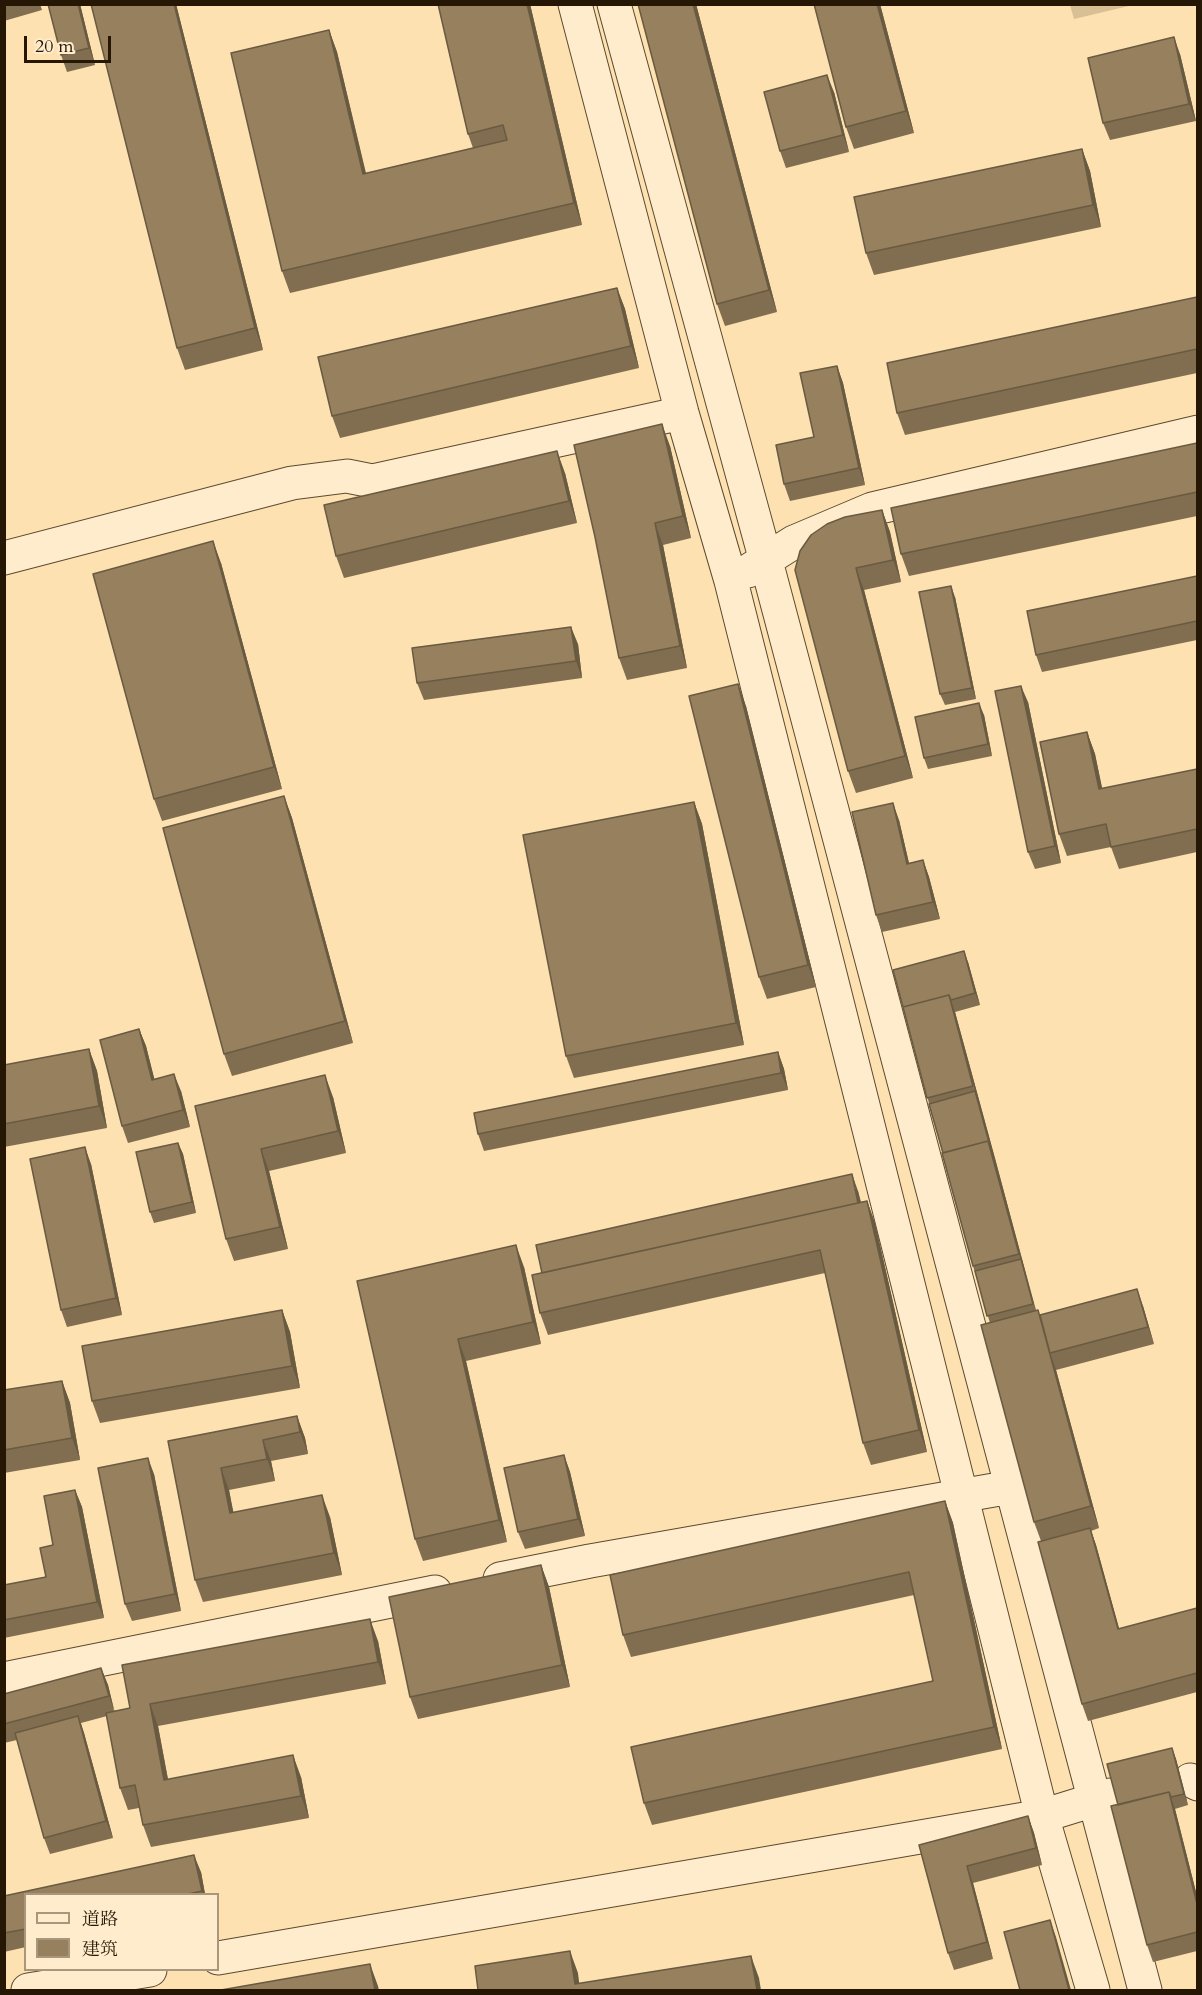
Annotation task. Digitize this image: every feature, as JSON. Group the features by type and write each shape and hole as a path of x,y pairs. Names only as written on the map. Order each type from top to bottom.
{"street":[{"path":"575,4 682,413 731,581 1042,1816 1093,1990"},
{"path":"614,4 766,561 1011,1487 1102,1797 1145,1990"},
{"path":"4,558 292,483 347,476 372,481 682,413"},
{"path":"731,581 794,542 872,509 1197,432"},
{"path":"4,1679 590,1561 1011,1487"},
{"path":"219,1958 1042,1816 1102,1797"},
{"path":"28,1990 144,1971"}],"shaded area":[{"path":"1070,4 1133,5 1074,19"}],"building":[{"path":"48,4 78,4 89,48 61,55"},
{"path":"91,4 174,4 255,328 177,348"},
{"path":"438,4 527,4 574,203 282,271 231,53 329,30 363,174 507,140 503,125 468,134"},
{"path":"638,4 693,4 769,290 717,304"},
{"path":"814,4 877,4 906,111 846,127"},
{"path":"1174,37 1189,104 1103,123 1088,58"},
{"path":"827,75 843,135 780,151 764,92"},
{"path":"1082,149 1093,205 866,253 854,197"},
{"path":"617,288 631,346 332,416 318,357"},
{"path":"1197,297 1197,349 897,413 887,363"},
{"path":"837,366 859,468 784,484 776,445 814,437 800,373"},
{"path":"662,424 683,516 655,523 680,646 619,658 574,445"},
{"path":"1197,443 1197,492 901,554 891,508"},
{"path":"557,451 569,501 336,556 324,505"},
{"path":"882,510 893,560 856,568 905,756 848,771 795,570 800,551 811,535 827,524 845,517"},
{"path":"213,541 274,767 154,799 93,574"},
{"path":"1197,576 1197,621 1036,655 1027,611"},
{"path":"951,586 972,688 940,694 919,592"},
{"path":"571,627 576,661 417,683 412,648"},
{"path":"738,684 808,965 759,977 689,696"},
{"path":"1021,686 1055,846 1028,852 995,691"},
{"path":"979,703 988,744 924,758 915,717"},
{"path":"1087,732 1099,789 1197,769 1197,829 1111,847 1106,824 1059,834 1040,742"},
{"path":"284,796 345,1021 224,1054 163,828"},
{"path":"694,802 736,1023 566,1056 523,835"},
{"path":"893,803 907,864 923,860 933,902 876,915 852,812"},
{"path":"964,951 975,993 951,1000 949,995 903,1007 893,970"},
{"path":"949,995 973,1086 927,1098 903,1007"},
{"path":"139,1029 152,1080 174,1074 183,1110 122,1126 100,1040"},
{"path":"89,1049 99,1106 4,1124 4,1065"},
{"path":"778,1052 781,1073 478,1134 474,1113"},
{"path":"325,1075 338,1131 261,1149 280,1227 226,1239 195,1106"},
{"path":"975,1091 990,1146 988,1141 943,1153 929,1104"},
{"path":"988,1141 1019,1254 973,1266 942,1153"},
{"path":"178,1143 192,1202 150,1212 136,1152"},
{"path":"85,1147 116,1298 61,1310 30,1159"},
{"path":"852,1174 858,1203 542,1273 536,1245"},
{"path":"867,1201 919,1430 863,1443 820,1250 540,1313 532,1275"},
{"path":"516,1245 533,1322 458,1339 499,1520 415,1539 357,1281"},
{"path":"1021,1259 1033,1304 987,1316 975,1271"},
{"path":"1137,1289 1148,1327 1050,1353 1040,1315"},
{"path":"282,1310 292,1366 92,1401 82,1346"},
{"path":"1038,1310 1091,1506 1034,1522 981,1325"},
{"path":"62,1381 72,1438 4,1450 4,1390"},
{"path":"297,1416 300,1432 263,1440 267,1459 221,1468 230,1513 322,1495 334,1553 195,1580 168,1441"},
{"path":"564,1455 578,1519 518,1532 504,1468"},
{"path":"148,1458 175,1594 125,1604 98,1468"},
{"path":"75,1490 97,1602 4,1620 4,1585 46,1577 40,1548 53,1545 44,1496"},
{"path":"945,1501 994,1727 644,1803 631,1747 933,1681 909,1572 623,1635 610,1575"},
{"path":"1090,1528 1118,1629 1197,1608 1197,1673 1082,1704 1038,1542"},
{"path":"541,1565 562,1665 410,1697 389,1597"},
{"path":"370,1619 378,1662 150,1704 164,1780 293,1755 301,1796 143,1825 135,1785 120,1788 106,1713 130,1708 122,1665"},
{"path":"101,1668 109,1696 4,1724 4,1694"},
{"path":"78,1716 106,1821 44,1838 15,1733"},
{"path":"1172,1748 1184,1794 1171,1797 1169,1792 1118,1805 1107,1764"},
{"path":"1169,1792 1197,1904 1197,1932 1147,1945 1111,1806"},
{"path":"1028,1816 1036,1848 967,1866 987,1942 948,1953 919,1845"},
{"path":"194,1855 202,1891 193,1893 24,1893 24,1929 4,1933 4,1896"},
{"path":"1050,1920 1069,1990 1020,1990 1004,1932"},
{"path":"570,1951 575,1984 751,1956 757,1990 478,1990 475,1966"},
{"path":"370,1964 375,1990 221,1990"}]}
